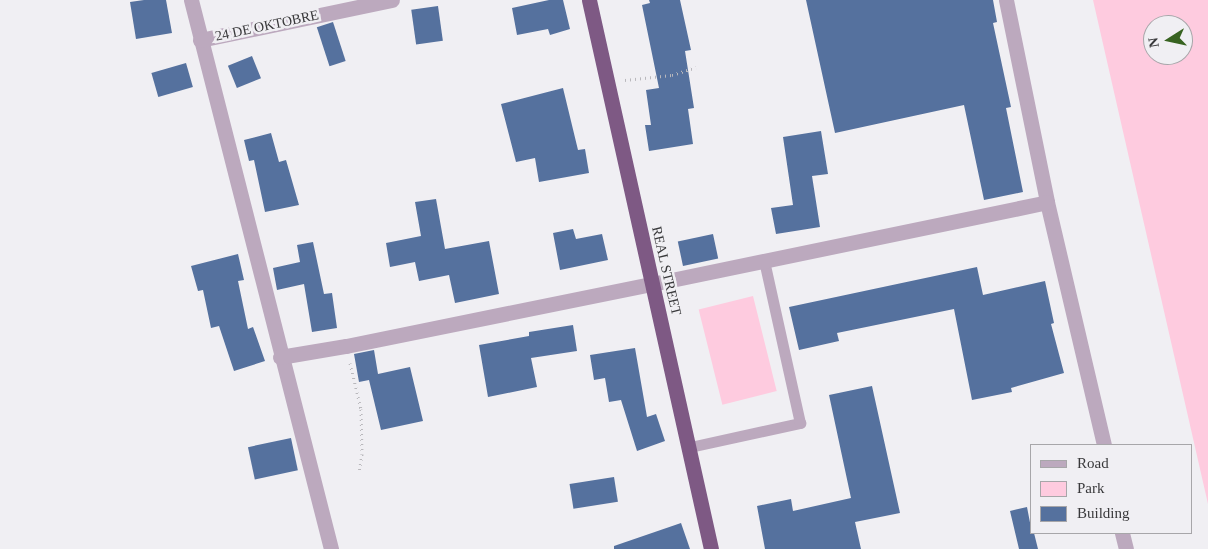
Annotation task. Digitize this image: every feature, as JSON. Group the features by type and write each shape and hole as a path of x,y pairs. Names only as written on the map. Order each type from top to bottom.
{"highway":[{"name":"REAL STREET","path":"589,0 690,447 711,549"}],"street":[{"path":"191,0 280,357 331,549"},
{"name":"24 DE OKTOBRE","path":"200,40 392,0"},
{"path":"1006,0 1047,202 1104,444"},
{"path":"280,357 346,346 1047,202"},
{"path":"1122,534 1126,549"}],"lane":[{"path":"690,447 800,423 764,261"}],"path":[{"path":"607,82 672,75 696,66"},
{"path":"346,346 362,409 362,454 359,473"}],"green space":[{"path":"1093,0 1208,0 1208,504"},
{"path":"753,296 777,391 722,405 699,310"}],"building":[{"path":"166,0 172,33 136,39 130,2"},
{"path":"549,0 563,0 570,29 550,35 548,29 517,35 512,8"},
{"path":"649,0 680,0 691,50 685,51 694,108 688,109 693,144 649,151 645,125 651,125 646,90 659,88 642,5 650,3"},
{"path":"806,0 993,0 997,22 993,23 1011,107 1006,108 1023,192 984,200 964,105 835,133"},
{"path":"438,6 443,41 416,44 411,10"},
{"path":"333,22 346,61 330,66 317,27"},
{"path":"252,56 261,78 237,88 228,66"},
{"path":"186,63 193,87 158,97 151,73"},
{"path":"563,88 578,150 585,149 589,173 539,182 535,158 516,162 501,104"},
{"path":"821,131 828,174 812,176 820,227 776,234 771,208 793,205 783,137"},
{"path":"271,133 279,162 286,160 299,205 265,212 254,160 249,161 244,140"},
{"path":"436,199 445,249 489,241 499,294 455,303 449,275 419,281 415,262 390,267 386,243 421,236 415,202"},
{"path":"573,229 576,239 602,234 608,260 560,270 553,233"},
{"path":"713,234 718,258 683,266 678,241"},
{"path":"313,242 324,294 332,293 337,328 312,332 304,284 277,290 273,268 300,262 297,245"},
{"path":"238,254 244,280 238,281 248,329 253,327 265,361 234,371 219,326 211,328 203,290 198,291 191,266"},
{"path":"977,267 983,295 1045,281 1054,323 1051,324 1064,373 1011,388 1012,392 972,400 954,309 837,333 839,341 799,350 789,307"},
{"path":"573,325 577,351 531,358 537,387 488,397 479,345 529,336 529,332"},
{"path":"635,348 647,417 656,414 665,441 637,451 621,400 609,402 605,378 594,380 590,355"},
{"path":"374,350 378,374 410,367 423,421 381,430 369,380 359,382 354,354"},
{"path":"872,386 900,513 855,522 861,549 765,549 757,506 791,499 793,511 851,498 829,395"},
{"path":"291,438 298,470 255,479 248,447"},
{"path":"614,477 618,502 573,509 570,484"},
{"path":"1027,507 1030,534 1034,534 1038,549 1019,549 1010,511"},
{"path":"681,523 690,549 614,549 614,546"}]}
